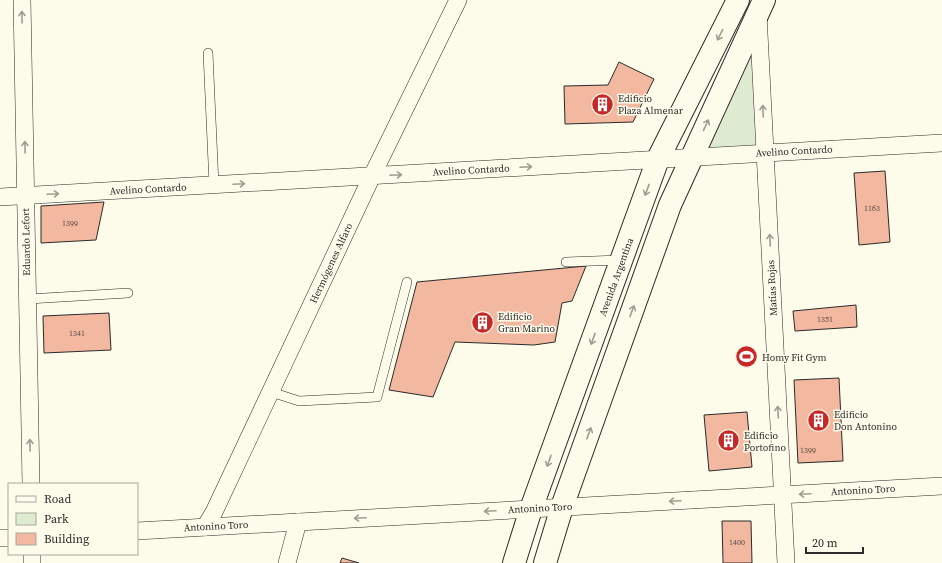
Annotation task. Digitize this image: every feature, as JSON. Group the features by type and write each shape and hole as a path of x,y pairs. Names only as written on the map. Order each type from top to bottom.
{"main road":[{"name":"Avenida Argentina","path":"514,563 531,509 658,159 738,0"},
{"path":"545,563 562,507 670,205 761,6"}],"street":[{"name":"Eduardo Lefort","path":"22,0 31,483"},
{"name":"Hermógenes Alfaro","path":"205,527 214,512 372,176 458,0"},
{"name":"Matías Rojas","path":"761,6 765,153 786,563"},
{"name":"Avelino Contardo","path":"0,198 942,143"},
{"name":"Antonino Toro","path":"138,531 942,486"},
{"path":"287,563 298,522"}],"lane":[{"path":"208,53 214,185"},
{"path":"566,262 622,260"},
{"path":"271,392 299,401 377,397 407,282"},
{"path":"28,299 128,293"}],"green space":[{"path":"758,12 765,153 705,157"}],"building":[{"name":"Edificio Plaza Almenar","path":"619,62 654,79 633,122 565,124 564,86 608,85"},
{"path":"885,171 890,242 859,245 854,173"},
{"path":"104,202 96,240 41,243 41,206"},
{"name":"Edificio Gran Marino","path":"586,266 572,301 562,303 555,342 534,345 455,342 433,397 389,390 417,282"},
{"path":"856,305 857,327 795,331 793,311"},
{"path":"109,313 111,350 44,353 43,316"},
{"name":"Edificio Don Antonino","path":"839,378 843,461 798,463 794,380"},
{"name":"Edificio Portofino","path":"747,412 752,467 709,471 704,415"},
{"path":"722,521 751,521 752,563 723,563"},
{"path":"342,558 359,563 340,563"}],"place":[{"name":"Edificio Plaza Almenar","path":"603,104"},
{"name":"Edificio Gran Marino","path":"483,322"},
{"name":"Homy Fit Gym","path":"747,357"},
{"name":"Edificio Don Antonino","path":"818,420"},
{"name":"Edificio Portofino","path":"728,441"}]}
